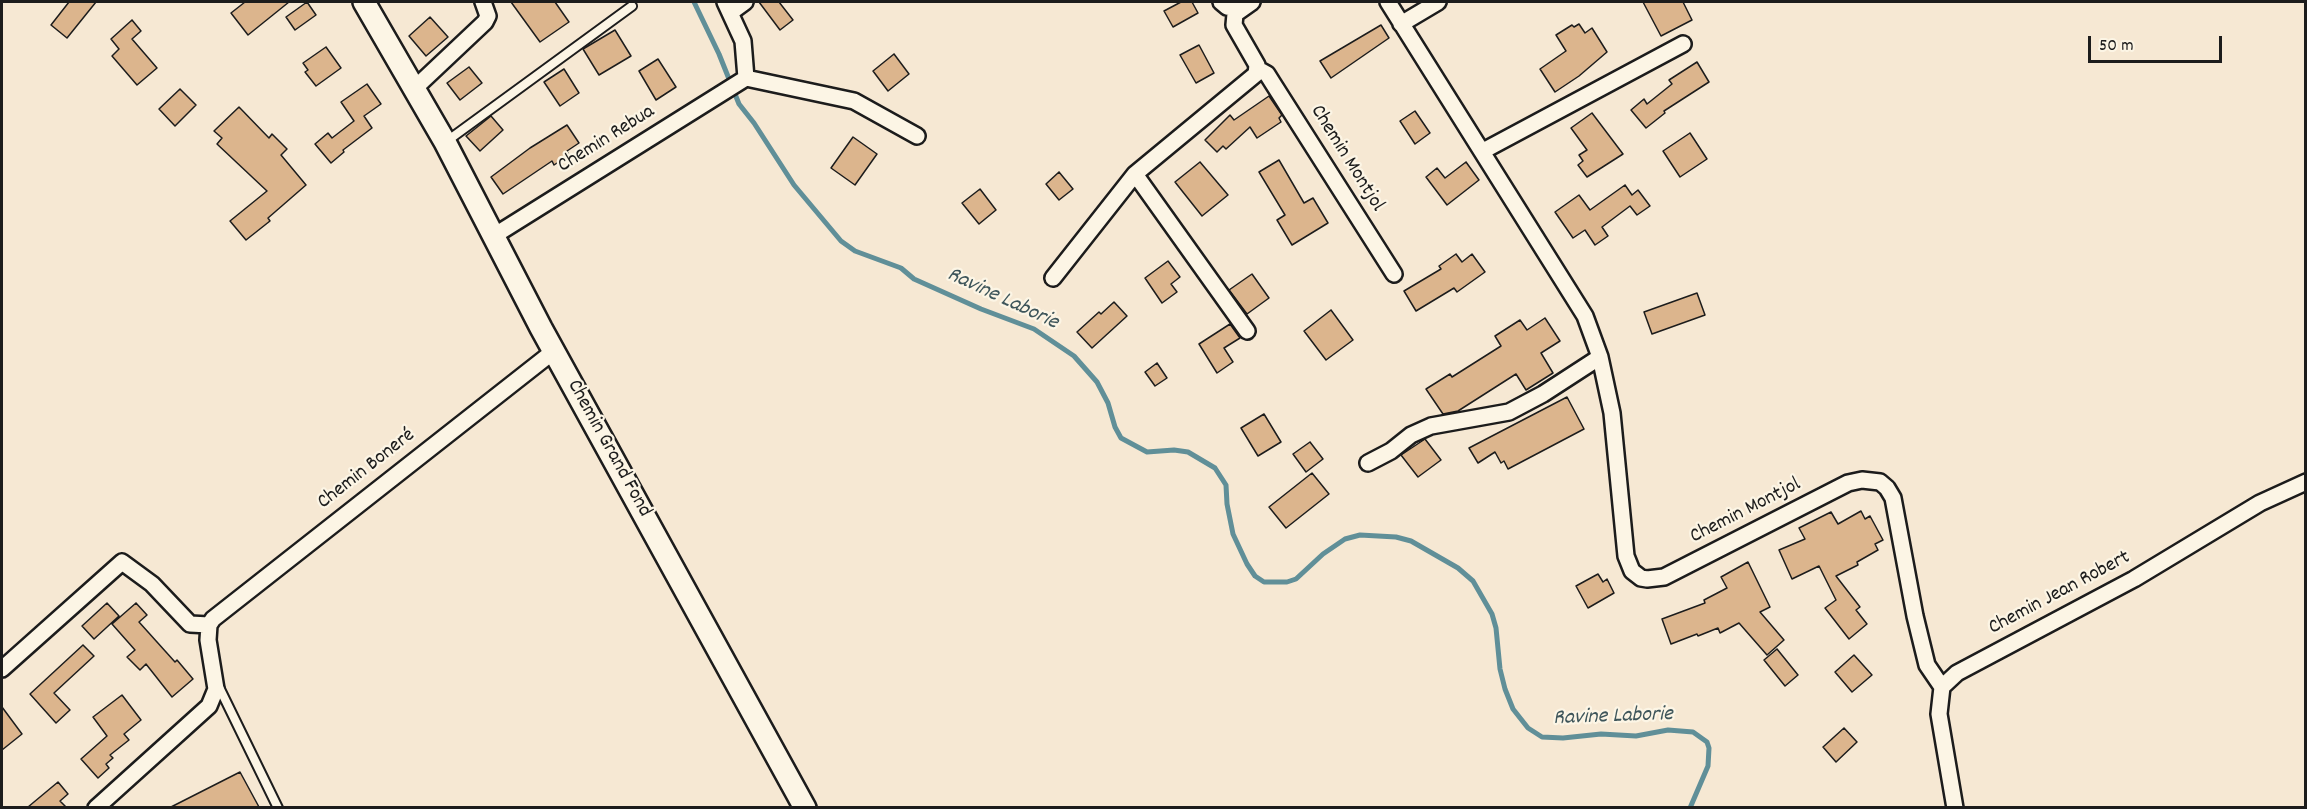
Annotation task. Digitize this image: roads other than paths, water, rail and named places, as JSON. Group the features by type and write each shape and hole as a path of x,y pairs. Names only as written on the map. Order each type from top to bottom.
{"street":[{"name":"Chemin Grand Fond","path":"364,2 445,142 492,237 805,807"},
{"path":"415,88 485,22 488,16 483,2"},
{"path":"745,2 727,7 743,40 742,81 854,100 916,136"},
{"name":"Chemin Montjol","path":"1221,2 1227,7 1246,5"},
{"name":"Chemin Montjol","path":"1388,2 1585,316 1600,357 1612,413 1626,556 1632,571 1641,578 1664,577 1848,483 1862,480 1880,482 1893,498 1915,616 1927,665 1942,687"},
{"path":"1401,24 1438,2"},
{"name":"Chemin Montjol","path":"1246,5 1233,20 1235,31 1258,69 1267,74 1394,274"},
{"path":"1483,151 1683,44"},
{"path":"1053,278 1135,174 1251,80 1258,69"},
{"name":"Chemin Rebua","path":"492,237 742,81"},
{"path":"1135,174 1247,331"},
{"name":"Chemin Boneré","path":"209,625 220,613 554,351"},
{"path":"1368,463 1391,451 1411,435 1431,426 1509,412 1543,394 1600,357"},
{"name":"Chemin Jean Robert","path":"1942,687 1957,673 2134,579 2260,503 2306,482"},
{"path":"2,669 122,562 152,584 190,624 209,625 208,640 215,678 213,699 204,713 96,807"},
{"path":"1942,687 1939,714 1955,807"}],"lane":[{"path":"445,142 632,6"},
{"path":"215,678 278,807"}],"waterway":[{"name":"Ravine Laborie","path":"694,2 719,54 739,104 794,185 841,241 855,251 901,268 914,279 981,309 1034,329 1074,356 1097,382 1108,403 1121,438 1147,452 1174,450 1188,452 1215,468 1226,485 1233,534 1247,564 1255,576 1264,582 1287,582 1296,579 1323,554 1345,539 1360,535 1396,537 1411,541 1458,568 1473,581 1492,614 1505,689 1513,709 1528,728 1542,737 1563,738 1601,734 1636,736 1668,730 1693,732 1707,742 1709,748 1708,766 1690,808"}]}
